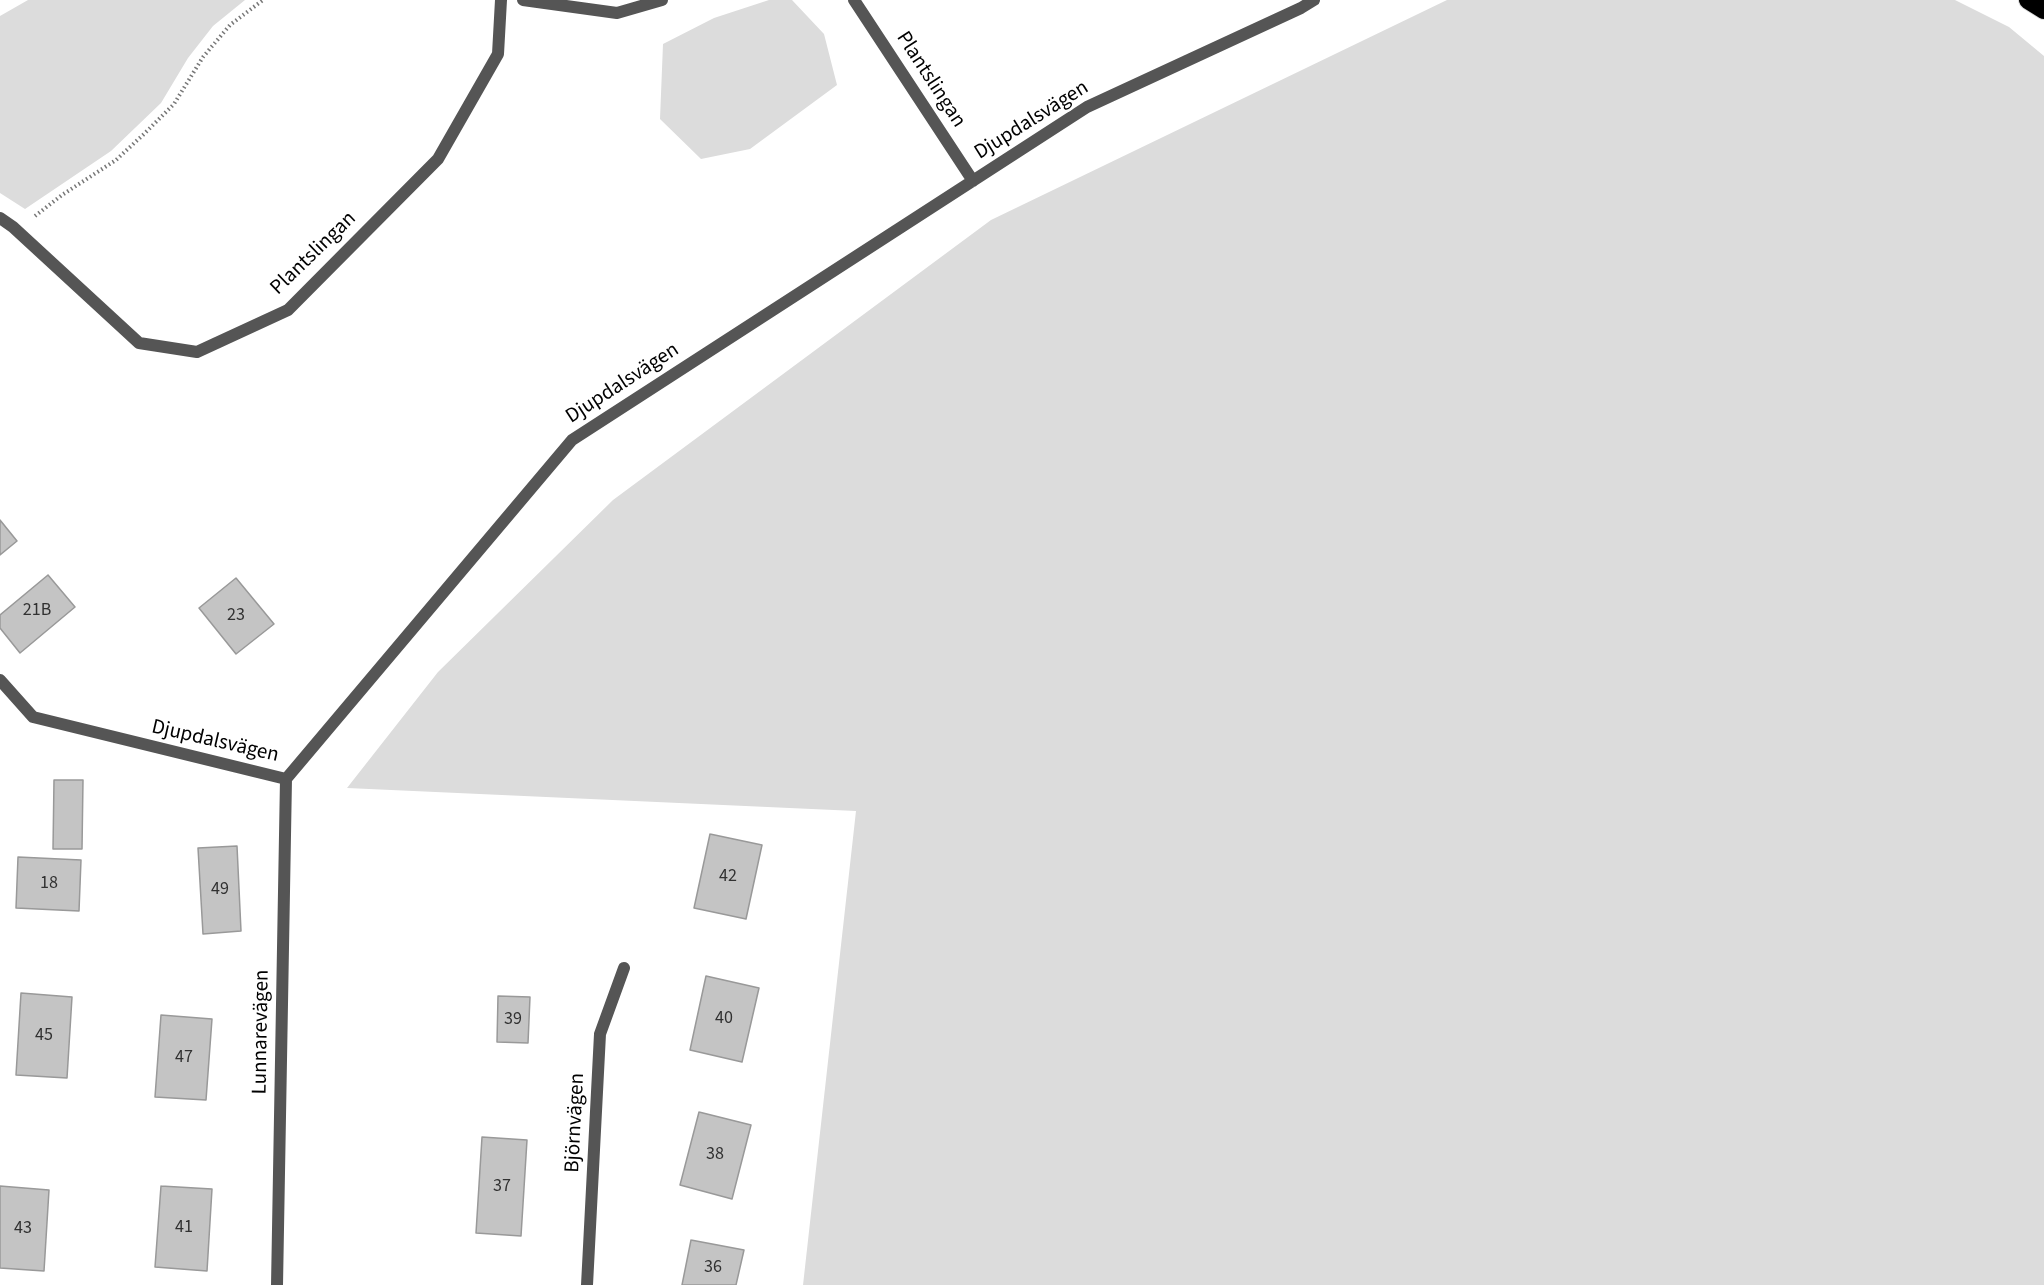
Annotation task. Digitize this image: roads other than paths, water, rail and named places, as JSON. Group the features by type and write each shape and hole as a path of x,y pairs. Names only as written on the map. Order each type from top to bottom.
{"highway":[{"path":"2028,0 2044,10"}],"street":[{"name":"Plantslingan","path":"0,218 139,343 197,352 288,310 438,159 498,54 501,0"},
{"path":"524,0 617,13 662,0"},
{"name":"Plantslingan","path":"854,0 973,181"},
{"name":"Djupdalsvägen","path":"0,680 33,717 286,779 572,440 1087,107 1314,0"},
{"name":"Lunnarevägen","path":"277,1285 286,779"},
{"name":"Björnvägen","path":"587,1285 600,1034 624,968"}]}
